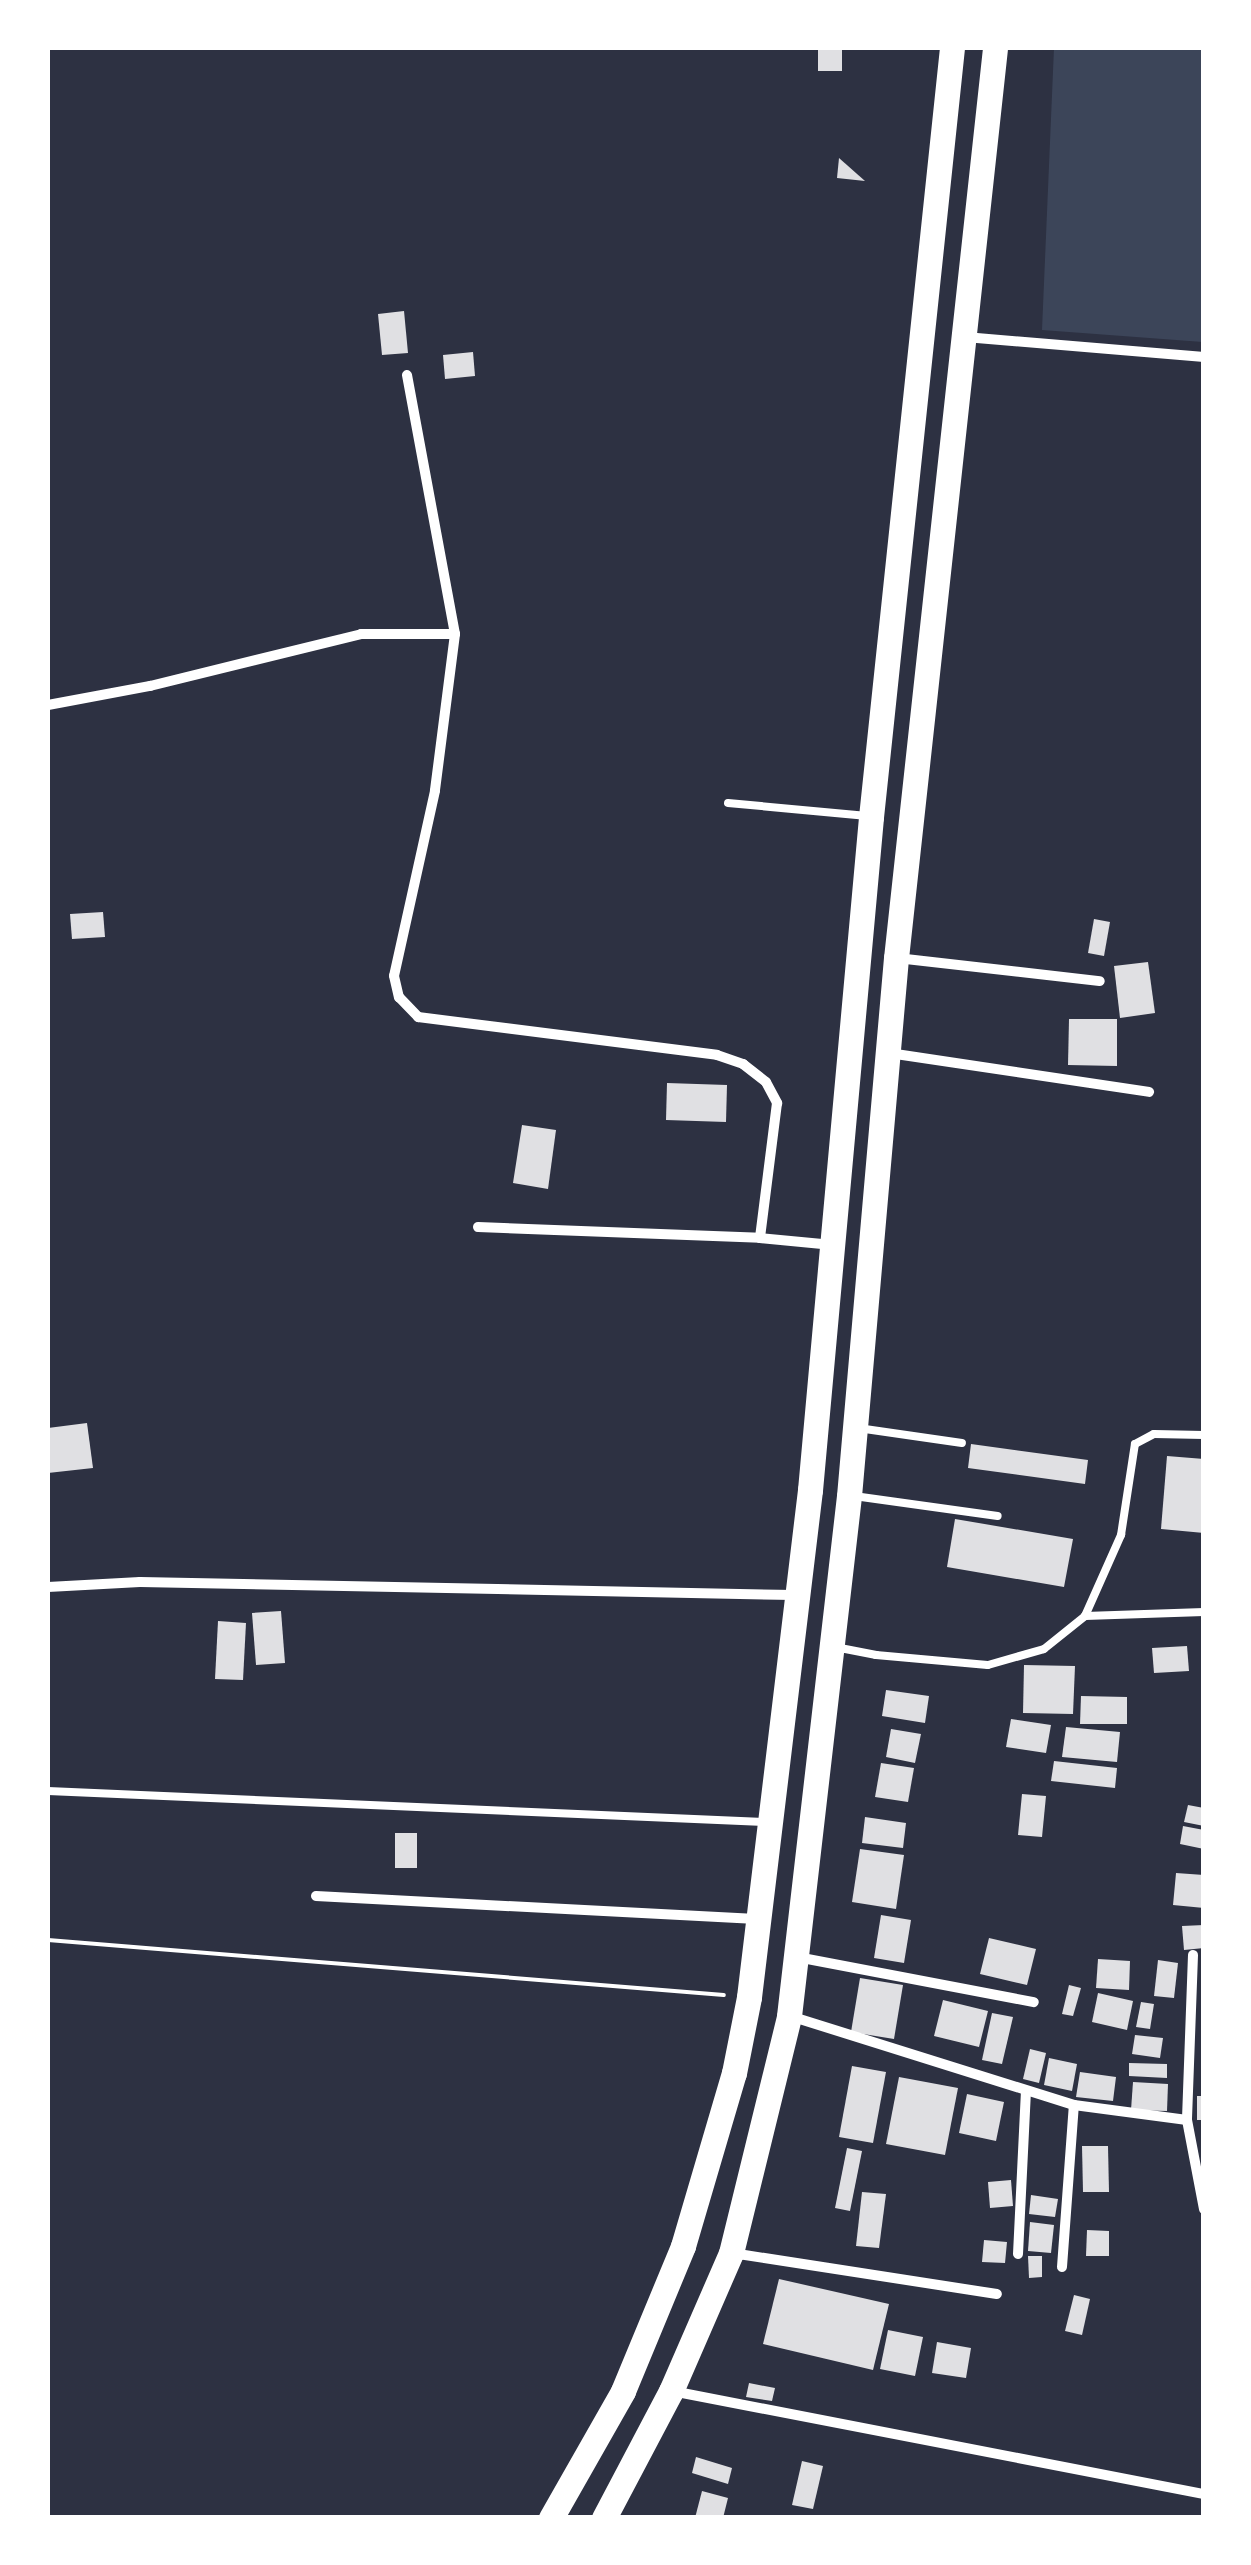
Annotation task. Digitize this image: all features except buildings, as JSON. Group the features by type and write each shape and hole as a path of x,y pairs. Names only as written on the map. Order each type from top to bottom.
{"highway":[{"path":"552,2518 623,2391 683,2246 734,2073 749,1997 794,1595 810,1490 872,817 952,48"},
{"path":"604,2518 672,2391 731,2252 789,2016 849,1496 896,958 995,48"},
{"path":"842,1148 879,1151"}],"street":[{"path":"964,337 1204,356"},
{"path":"407,376 455,634 436,790 394,976 399,997 418,1017 717,1055 743,1064 766,1082 776,1104 760,1238"},
{"path":"48,705 150,686 360,634 455,634"},
{"path":"896,958 1100,981"},
{"path":"888,1053 1149,1092"},
{"path":"478,1227 832,1244"},
{"path":"48,1587 140,1582 794,1595"},
{"path":"316,1896 757,1919"},
{"path":"1193,1955 1187,2120 1204,2208"},
{"path":"796,1957 1034,2002"},
{"path":"789,2016 1074,2106 1187,2120"},
{"path":"1018,2254 1026,2092"},
{"path":"1062,2267 1074,2106"},
{"path":"731,2252 997,2294"},
{"path":"672,2391 1204,2494"}],"lane":[{"path":"728,803 872,817"},
{"path":"856,1428 962,1443"},
{"path":"830,1646 876,1655 988,1665 1044,1648 1085,1616 1120,1535 1135,1444 1154,1434 1204,1435"},
{"path":"849,1496 998,1516"},
{"path":"1085,1616 1204,1612"},
{"path":"48,1791 146,1799 770,1822"}],"path":[{"path":"48,1940 749,1997"}],"shaded area":[{"path":"1054,48 1203,48 1203,342 1042,330"}]}
